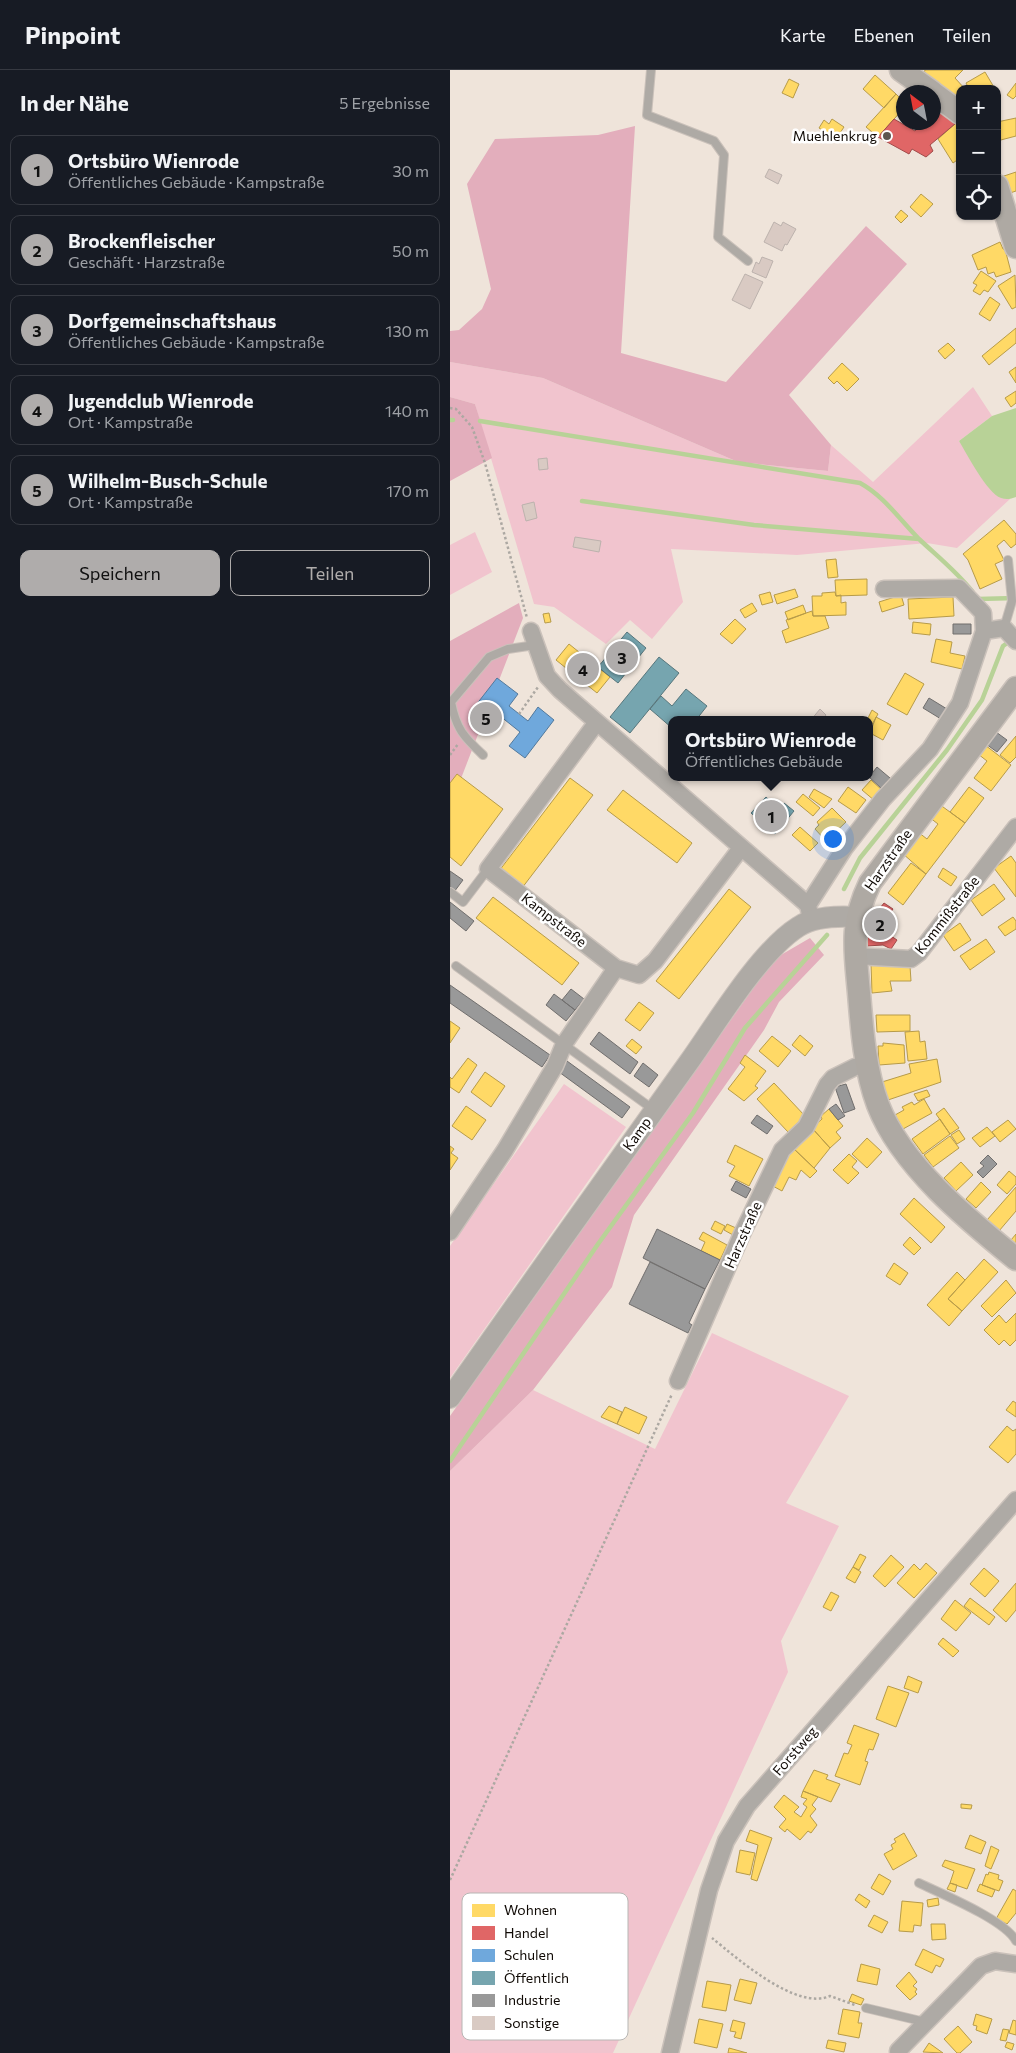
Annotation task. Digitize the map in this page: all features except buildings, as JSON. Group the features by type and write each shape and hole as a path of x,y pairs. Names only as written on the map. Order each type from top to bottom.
{"main road":[{"path":"901,70 922,85"},
{"path":"941,99 956,110"},
{"path":"1001,199 1016,247"},
{"name":"Harzstraße","path":"1016,688 878,870 862,899 854,936 867,1065 878,1105 900,1145 969,1221 1016,1259"}],"street":[{"path":"533,638 547,676 741,848 810,913 844,849 883,799 930,750 960,703 984,632 983,612 959,588 884,589"},
{"path":"984,632 1009,634"},
{"path":"488,869 597,722"},
{"name":"Kommißstraße","path":"855,956 911,959 919,954 1016,827"},
{"name":"Kampstraße","path":"488,869 616,968 639,975 655,960 741,848"},
{"name":"Kamp","path":"450,1398 654,1110 761,963 810,913 835,917 857,917"},
{"path":"450,1232 505,1150 554,1066 564,1044 616,968"},
{"name":"Harzstraße","path":"678,1381 782,1150 806,1127 826,1086 833,1078 848,1070 867,1065"},
{"name":"Forstweg","path":"670,2053 701,1930 709,1890 726,1841 747,1806 1016,1500"},
{"path":"898,2051 981,1966 995,1961 1016,1964"}],"lane":[{"path":"651,70 647,115 714,141 724,155 718,237 748,261"},
{"path":"1008,560 1011,597 1009,634"},
{"path":"483,755 464,737 455,722 451,702 489,657 533,638"},
{"path":"450,892 463,902 488,869"},
{"path":"456,966 654,1110"},
{"path":"919,1882 963,1903 1012,1932 1016,1941"},
{"path":"866,2008 927,2023"}],"path":[{"path":"450,408 456,409 472,427 485,463 533,638"},
{"path":"519,714 540,685"},
{"path":"450,1880 678,1381"},
{"path":"701,1930 770,1983 806,1998 821,2000 830,1996 866,2008"}],"shaded area":[{"path":"635,126 621,353 726,382 866,226 907,264 789,395 831,445 828,471 738,462 543,378 450,362 450,331 459,330 482,309 491,289 467,184 495,139 598,135"},
{"path":"450,362 543,378 738,462 828,471 831,445 873,482 973,387 992,416 959,441 1001,498 1010,499 957,548 927,543 797,555 671,549 683,602 652,639 630,620 606,644 554,607 534,604 475,404 450,397"},
{"path":"450,397 475,404 492,458 450,481"},
{"path":"1016,408 1016,497 1005,499 996,495 990,489 959,441 992,416"},
{"path":"475,532 492,572 450,595 450,545"},
{"path":"519,603 523,618 450,807 450,641"},
{"path":"810,938 824,955 779,1002 764,1030 634,1215 612,1287 533,1390 450,1471 450,1416 774,959"},
{"path":"564,1084 626,1127 450,1378 450,1246"},
{"path":"712,1333 849,1396 786,1503 839,1526 781,1641 788,1672 628,2020 628,1893 462,1893 462,2040 619,2040 613,2053 450,2053 450,1471 533,1390 655,1449"}],"waterway":[{"path":"480,421 860,483 884,501 919,539 953,570 972,591"},
{"path":"582,501 754,525 919,539"},
{"path":"978,599 1016,598"},
{"path":"844,889 860,858 947,750 982,700 1003,646 1010,641"},
{"path":"450,1461 598,1244 693,1113 745,1028 827,935"}],"place":[{"name":"Muehlenkrug","path":"887,136"},
{"name":"Dorfgemeinschaftshaus","path":"622,657"},
{"name":"Jugendclub Wienrode","path":"583,669"},
{"name":"Wilhelm-Busch-Schule","path":"486,718"},
{"name":"Ortsbüro Wienrode","path":"771,816"},
{"name":"Brockenfleischer","path":"880,924"}]}
